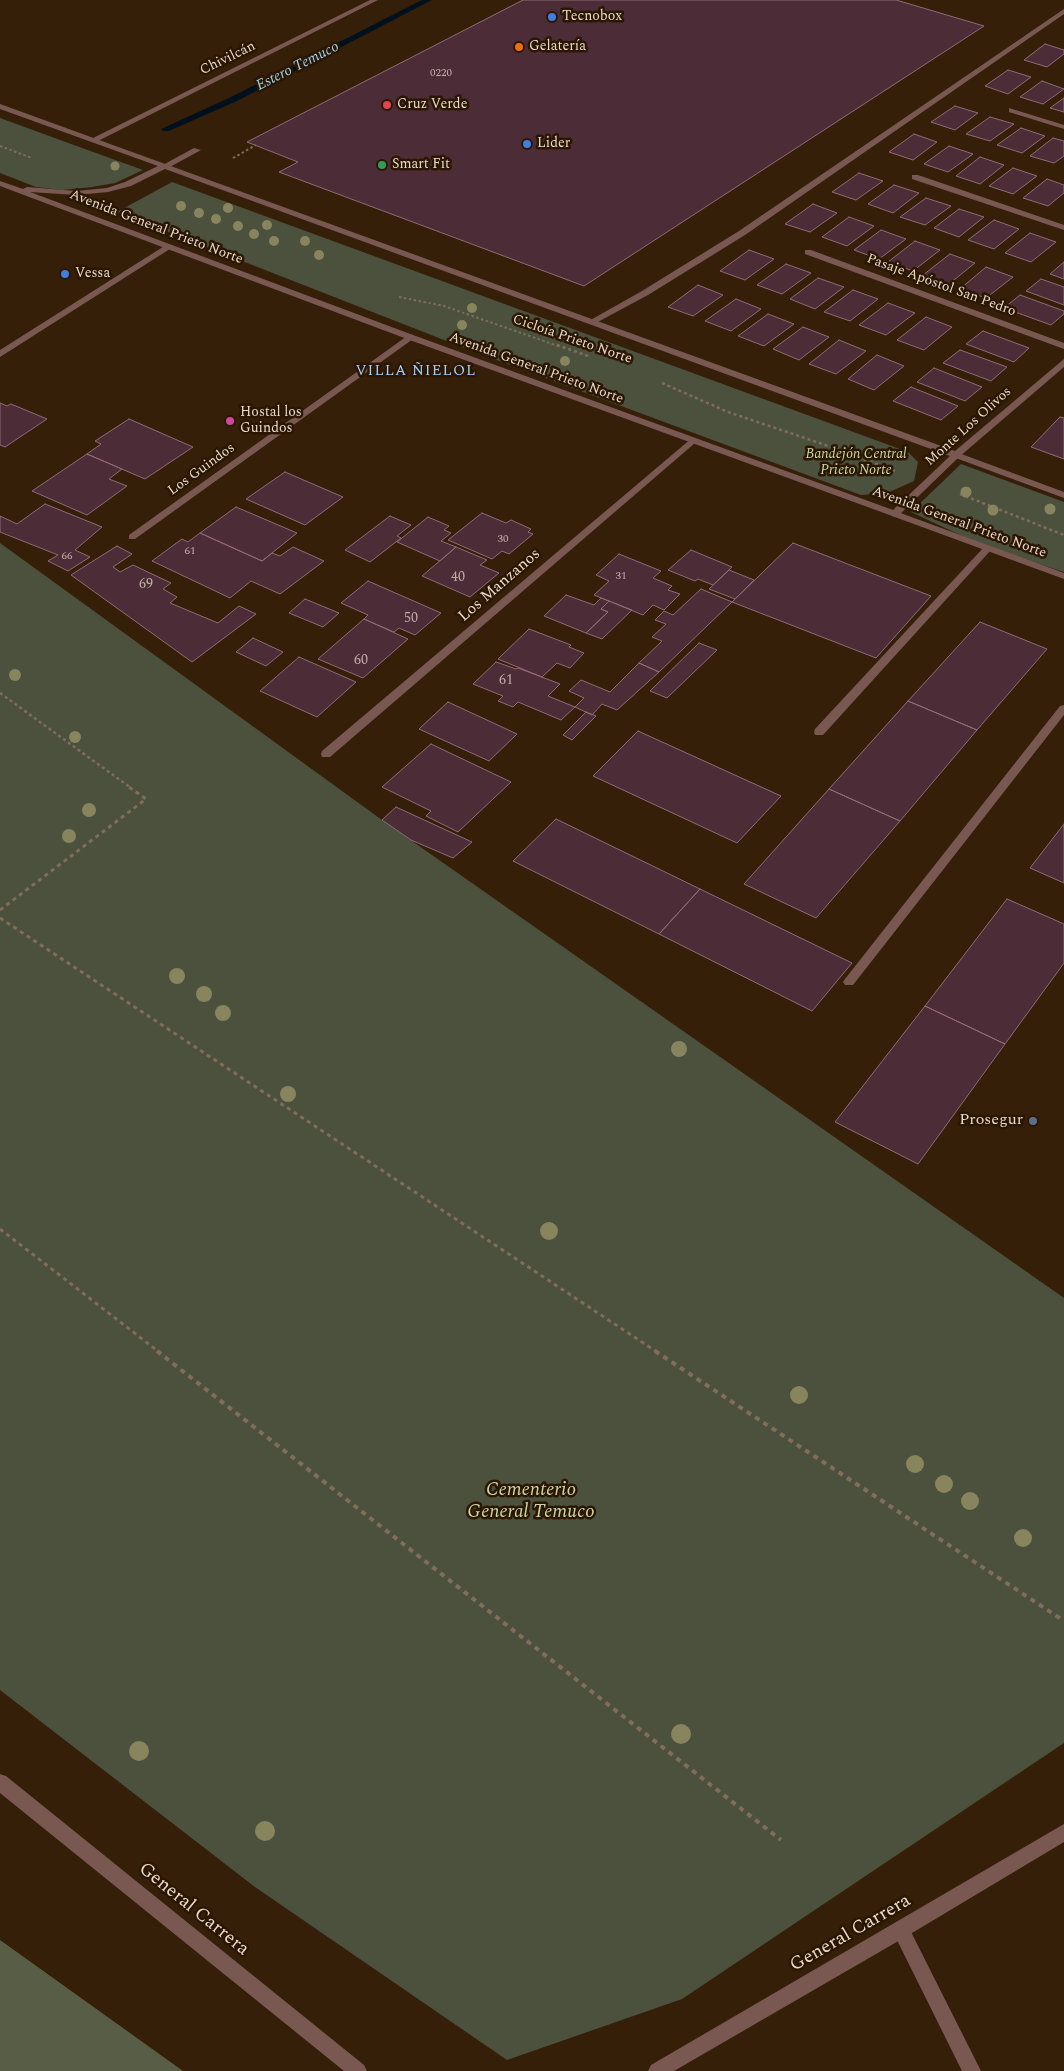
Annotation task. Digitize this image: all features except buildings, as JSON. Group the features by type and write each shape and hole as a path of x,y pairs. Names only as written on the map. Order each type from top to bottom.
{"street":[{"name":"Chivilcán","path":"93,140 375,0"},
{"path":"591,322 645,293 742,233 1064,11"},
{"path":"0,106 1064,495"},
{"path":"1012,110 1064,127"},
{"path":"12,188 76,193 108,190 128,184 197,150"},
{"path":"915,177 1064,228"},
{"name":"Avenida General Prieto Norte","path":"0,183 410,337 1064,576"},
{"path":"0,354 169,247"},
{"name":"Pasaje Apóstol San Pedro","path":"808,252 1064,346"},
{"name":"Los Guindos","path":"132,537 410,337"},
{"name":"Monte Los Olivos","path":"895,514 956,455 1064,362"},
{"name":"Los Manzanos","path":"326,754 692,441"},
{"path":"819,732 988,548"},
{"path":"850,982 1064,708"},
{"name":"General Carrera","path":"0,1782 358,2071"},
{"name":"General Carrera","path":"658,2071 1064,1832"},
{"path":"900,1930 972,2071"}],"path":[{"path":"233,157 256,145"},
{"name":"Cicloía Prieto Norte","path":"391,296 444,306 591,357"},
{"path":"660,382 728,412 928,482 1064,535"},
{"path":"0,693 146,799 0,910"},
{"path":"0,918 1064,1621"},
{"path":"0,1229 220,1399 781,1840"}],"green space":[{"path":"0,118 143,170 115,183 92,187 62,190 36,187 0,173"},
{"name":"Bandejón Central Prieto Norte","path":"172,182 908,452 918,462 914,481 887,493 861,495 462,347 117,212"},
{"name":"Bandejón Central Prieto Norte","path":"961,464 1064,502 1064,572 988,548 911,512"},
{"name":"Cementerio General Temuco","path":"0,543 382,820 1064,1298 1064,1743 682,1999 507,2060 255,1887 0,1690"},
{"path":"0,1940 183,2071 0,2071"}],"waterway":[{"name":"Estero Temuco","path":"166,129 234,99 428,0"}],"place":[{"name":"Tecnobox","path":"552,17"},
{"name":"Gelatería","path":"519,47"},
{"name":"Cruz Verde","path":"387,105"},
{"name":"Lider","path":"527,144"},
{"name":"Smart Fit","path":"382,165"},
{"name":"Vessa","path":"65,274"},
{"name":"Hostal los Guindos","path":"230,421"},
{"name":"Prosegur","path":"1033,1121"}],"district":[{"name":"VILLA ÑIELOL","path":"416,372"}]}
